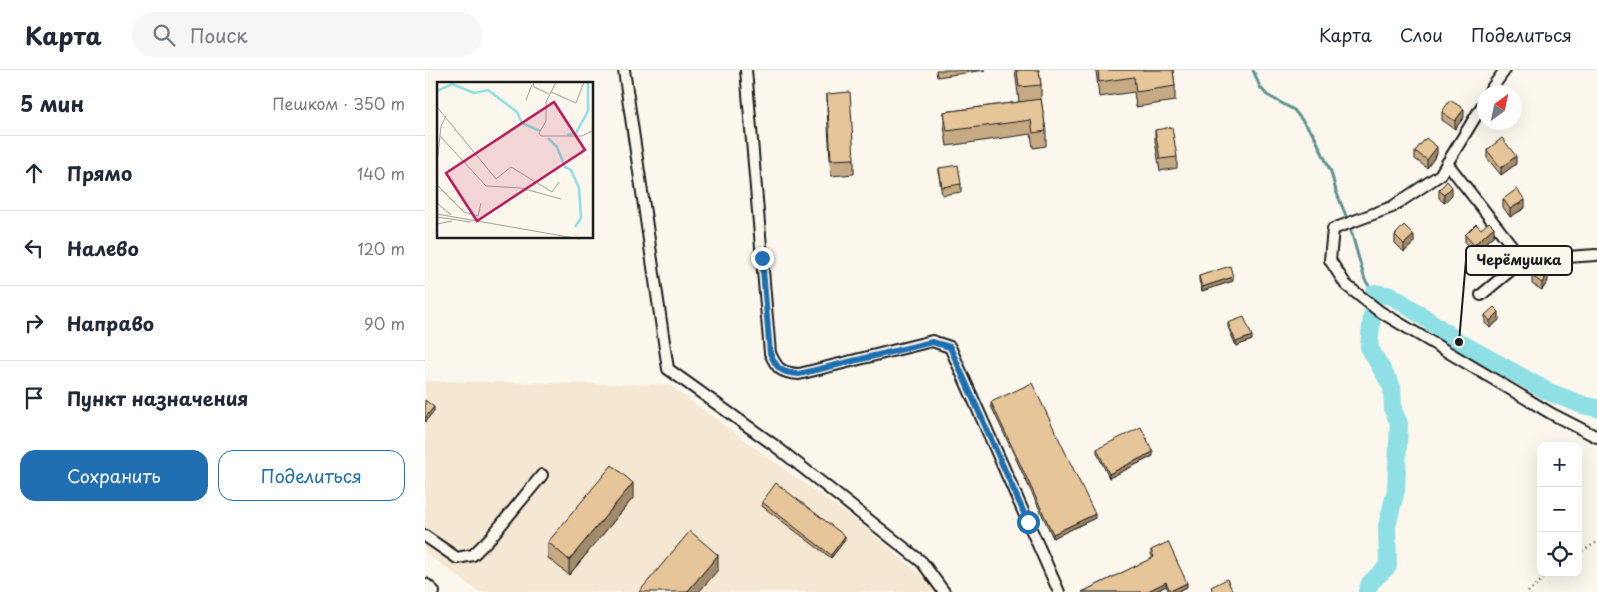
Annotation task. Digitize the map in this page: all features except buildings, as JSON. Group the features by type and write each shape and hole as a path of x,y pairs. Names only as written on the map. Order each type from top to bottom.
{"highway":[{"path":"425,586 432,592"}],"street":[{"path":"624,70 669,369 774,445 921,562 943,592"},
{"path":"746,70 770,353 776,365 787,373 799,374 932,342 950,347 1059,592"},
{"path":"1494,85 1505,70"},
{"path":"1477,114 1440,175 1392,207 1333,229 1330,260 1346,286 1379,311 1552,414 1597,437"},
{"path":"1447,163 1523,260"},
{"path":"1481,295 1523,260 1596,255"},
{"path":"425,536 457,558 473,555 491,537 542,475"}],"path":[{"path":"1582,551 1597,542"},
{"path":"1528,592 1545,577"}],"shaded area":[{"path":"425,381 669,385 867,529 941,592 479,592 425,552"}],"waterway":[{"path":"1253,70 1260,87 1267,95 1294,110 1314,135 1331,172 1346,216"},
{"path":"1351,231 1365,280 1374,293"},
{"path":"1374,298 1374,293 1392,296 1459,342 1549,392 1583,405 1597,408"},
{"path":"1367,592 1370,583 1388,566 1387,526 1396,490 1399,423 1393,410 1392,387 1369,347 1372,315"}],"place":[{"name":"Черёмушка","path":"1459,342"}],"route":[{"path":"762,258 770,353 776,365 787,373 799,374 932,342 950,347 1028,522"}]}
